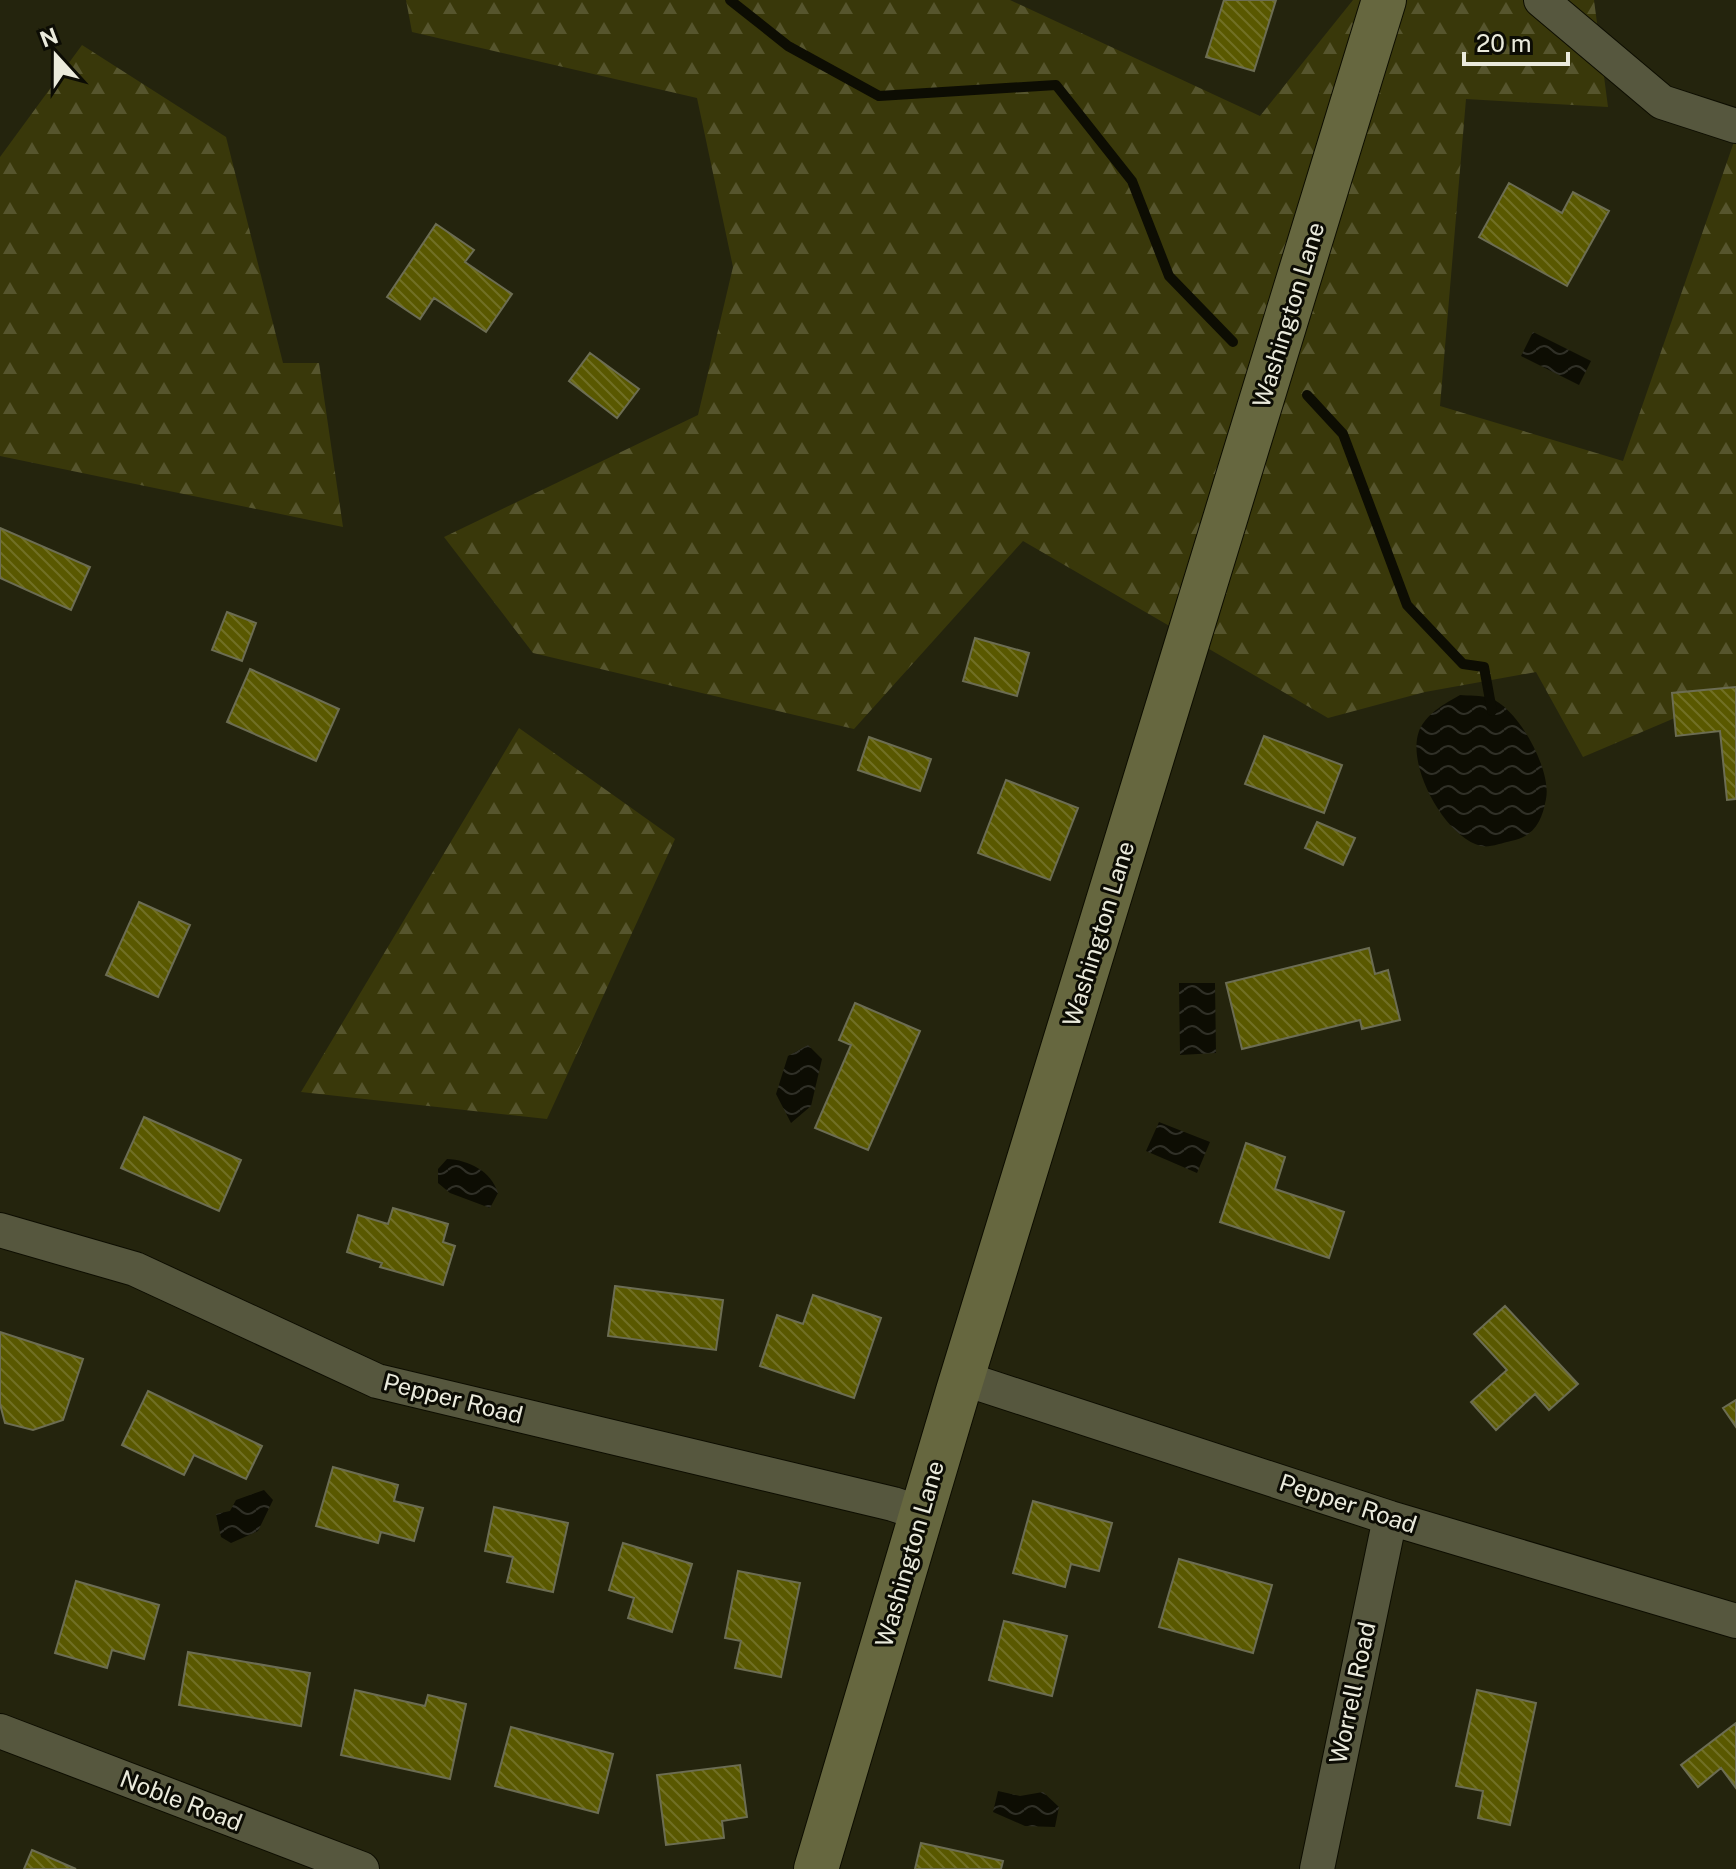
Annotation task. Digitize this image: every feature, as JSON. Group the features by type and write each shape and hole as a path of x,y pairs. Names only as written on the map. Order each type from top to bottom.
{"main road":[{"name":"Washington Lane","path":"816,1869 962,1378 1384,0"}],"street":[{"path":"1541,0 1662,102 1736,126"},
{"name":"Pepper Road","path":"0,1230 135,1269 377,1381 893,1504 923,1514"},
{"name":"Pepper Road","path":"962,1378 1390,1518 1736,1621"},
{"name":"Worrell Road","path":"1317,1869 1390,1518"},
{"name":"Noble Road","path":"0,1731 362,1869"}],"green space":[{"path":"406,0 1010,0 1260,116 1353,0 1594,0 1608,107 1466,99 1440,406 1623,461 1736,136 1736,692 1583,757 1536,672 1425,692 1328,718 1023,541 854,729 533,653 444,537 698,415 733,267 697,98 412,32"},
{"path":"82,45 226,137 283,363 319,363 343,527 0,456 0,157"},
{"path":"519,728 675,839 547,1119 301,1092"}],"water":[{"path":"1533,332 1591,361 1579,385 1521,356"},
{"path":"1460,695 1486,697 1501,704 1531,741 1544,772 1546,799 1536,827 1526,836 1484,846 1467,840 1442,815 1423,780 1416,746 1419,731 1431,715"},
{"path":"1179,983 1215,983 1216,1053 1180,1055"},
{"path":"808,1045 822,1059 811,1106 791,1123 776,1094 788,1056"},
{"path":"1159,1122 1210,1142 1197,1173 1146,1151"},
{"path":"447,1159 471,1164 485,1173 498,1193 490,1208 450,1193 438,1183 438,1169"},
{"path":"264,1490 273,1500 258,1531 231,1543 221,1537 216,1514 230,1511 236,1500"},
{"path":"998,1791 1020,1796 1043,1792 1059,1807 1055,1827 1025,1826 993,1812"}],"building":[{"path":"1224,0 1276,0 1254,71 1206,57"},
{"path":"1509,183 1562,213 1573,192 1609,211 1567,286 1479,237"},
{"path":"436,224 474,250 465,262 512,294 486,332 434,298 420,319 387,297"},
{"path":"590,353 639,389 617,418 569,381"},
{"path":"0,528 90,567 71,610 0,578"},
{"path":"227,612 256,623 242,661 212,650"},
{"path":"975,638 1029,653 1017,696 963,681"},
{"path":"250,669 339,709 316,761 227,722"},
{"path":"1736,687 1736,799 1727,800 1720,731 1676,736 1672,693"},
{"path":"1264,736 1342,765 1324,813 1245,784"},
{"path":"869,737 931,759 920,791 858,770"},
{"path":"1006,780 1078,808 1050,880 978,853"},
{"path":"1317,822 1355,838 1343,865 1305,848"},
{"path":"139,902 190,925 158,997 106,975"},
{"path":"1369,948 1375,974 1388,970 1400,1020 1362,1029 1360,1020 1242,1049 1226,983"},
{"path":"855,1003 920,1031 868,1150 815,1128 851,1045 839,1040"},
{"path":"144,1117 241,1160 219,1211 121,1168"},
{"path":"1246,1143 1285,1157 1275,1189 1344,1212 1329,1258 1220,1222"},
{"path":"393,1208 448,1224 443,1242 455,1246 443,1285 380,1267 382,1263 347,1252 358,1215 388,1224"},
{"path":"615,1286 723,1300 716,1350 608,1336"},
{"path":"813,1295 881,1318 854,1398 760,1366 777,1315 803,1324"},
{"path":"1505,1306 1578,1384 1549,1410 1535,1394 1496,1430 1471,1402 1507,1370 1474,1334"},
{"path":"0,1332 83,1359 63,1420 33,1430 5,1423 0,1404"},
{"path":"148,1391 262,1446 246,1479 194,1455 184,1475 122,1445"},
{"path":"1736,1400 1736,1427 1723,1408"},
{"path":"333,1467 398,1485 394,1501 423,1508 414,1541 381,1532 378,1543 316,1526"},
{"path":"1033,1501 1112,1523 1099,1571 1071,1564 1065,1587 1013,1573"},
{"path":"494,1507 568,1523 553,1592 507,1582 513,1557 485,1551"},
{"path":"623,1543 692,1564 672,1632 628,1618 634,1598 609,1590"},
{"path":"1179,1559 1272,1585 1253,1653 1159,1627"},
{"path":"738,1571 800,1583 781,1677 735,1668 741,1641 725,1638"},
{"path":"76,1581 159,1605 144,1659 112,1650 107,1668 55,1653"},
{"path":"1004,1621 1067,1636 1052,1696 989,1680"},
{"path":"188,1652 310,1673 301,1726 179,1705"},
{"path":"355,1690 425,1706 428,1695 466,1704 450,1779 341,1755"},
{"path":"1477,1690 1536,1703 1510,1825 1478,1818 1483,1791 1456,1786"},
{"path":"1736,1723 1736,1788 1721,1768 1698,1787 1681,1765"},
{"path":"511,1727 613,1754 598,1813 495,1786"},
{"path":"740,1765 747,1817 722,1821 724,1838 666,1845 657,1775"},
{"path":"921,1843 1003,1861 1001,1869 915,1869"},
{"path":"32,1850 76,1869 24,1869"}],"waterway":[{"path":"730,0 788,46 879,96 1056,85 1132,181 1169,276 1233,342"},
{"path":"1307,395 1343,434 1407,605 1463,664 1484,667 1492,711"}]}
